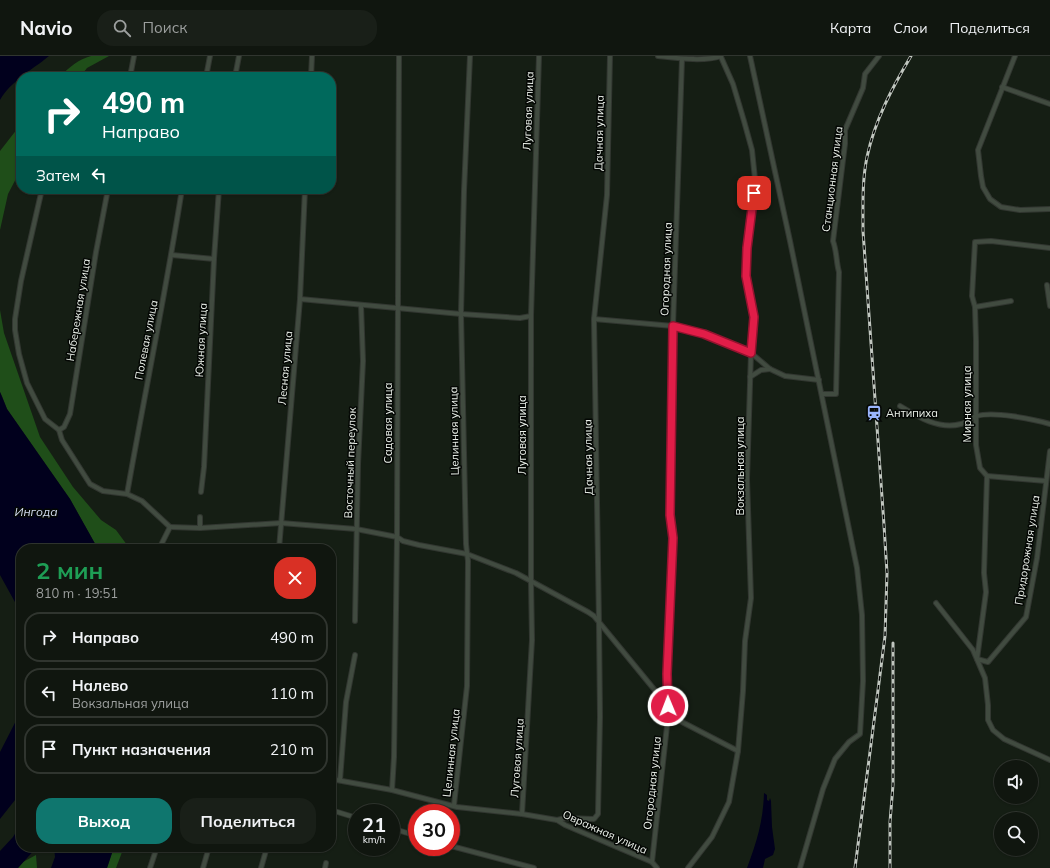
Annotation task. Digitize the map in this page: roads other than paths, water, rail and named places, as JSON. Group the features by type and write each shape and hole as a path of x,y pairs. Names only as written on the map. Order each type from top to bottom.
{"street":[{"path":"131,72 134,56"},
{"path":"207,72 210,56"},
{"path":"236,72 239,56"},
{"path":"310,72 312,56"},
{"name":"Садовая улица","path":"392,790 394,757 397,537 399,56"},
{"name":"Целинная улица","path":"454,804 466,686 468,561 461,314 464,191 470,56"},
{"name":"Луговая улица","path":"522,814 532,640 530,581 531,316 539,56"},
{"name":"Дачная улица","path":"557,820 566,818 594,820 598,814 600,624 594,319 606,195 610,56"},
{"path":"658,56 682,59 721,57"},
{"path":"750,56 822,394 857,568 862,615 863,681 860,734 848,742 835,759 823,789 800,868"},
{"name":"Станционная улица","path":"822,394 836,394 840,272 836,262 837,253 833,241 846,144 845,130 863,88 865,74 879,56"},
{"path":"1016,56 1002,87 978,150 983,187 990,198 1001,207 1020,210 1050,209"},
{"name":"Вокзальная улица","path":"688,868 712,837 729,802 738,751 745,641 751,598 747,479 751,353 754,317 746,276 755,179 752,150 744,121 733,84 721,57"},
{"name":"Огородная улица","path":"652,862 668,706 667,674 673,538 670,515 673,326 682,59"},
{"path":"1002,87 1050,104"},
{"path":"41,194 21,281 15,319 15,330 19,354 28,383 44,419 59,430 62,440 90,484 103,491 127,494 142,501 170,527 200,528 281,523 356,529 397,537 403,541 419,545 467,554 516,573 588,612 600,624 682,722 738,751"},
{"name":"Набережная улица","path":"59,430 64,427 70,414 96,252 107,194"},
{"name":"Полевая улица","path":"127,494 143,401 172,255 181,194"},
{"name":"Южная улица","path":"201,492 204,466 219,194"},
{"name":"Лесная улица","path":"279,544 300,299 305,194"},
{"name":"Мирная улица","path":"977,659 986,592 984,573 987,476 980,468 976,445 975,307 972,296 976,242 991,241 1050,248"},
{"path":"172,255 214,260"},
{"path":"1047,285 1050,306"},
{"path":"300,299 461,314 520,318 531,316"},
{"path":"975,307 1011,300"},
{"name":"Восточный переулок","path":"355,621 358,464 363,361 361,305"},
{"path":"594,319 673,326 704,334 751,353 770,369 785,376 819,380"},
{"path":"750,377 762,370 770,369"},
{"path":"900,406 918,418 939,425 953,426 969,421 975,416 988,415 1029,418 1050,424"},
{"name":"Придорожная улица","path":"977,659 988,662 1026,617 1037,558 1050,451"},
{"path":"987,476 1046,481"},
{"path":"200,517 200,528"},
{"path":"162,544 170,527"},
{"path":"936,602 973,650 977,659 985,678 988,720 992,730 1004,739 1050,760"},
{"path":"340,780 346,702 355,655"},
{"name":"Овражная улица","path":"336,780 392,790 450,804"},
{"name":"Овражная улица","path":"460,806 557,820 564,825 652,862 657,868"},
{"path":"336,812 348,815"},
{"path":"460,848 534,868"},
{"path":"150,868 155,852"},
{"path":"202,868 207,852"},
{"path":"261,868 266,852"},
{"path":"325,868 326,863"}],"water":[{"path":"0,56 49,56 27,72 16,72 16,81 0,100"},
{"name":"Ингода","path":"0,392 7,409 70,499 95,544 16,544 16,604 0,575"},
{"path":"16,721 16,800 0,819 0,752"},
{"path":"764,793 767,795 767,800 769,801 770,798 771,801 775,849 773,855 765,859 763,868 747,868 759,831"},
{"path":"16,832 16,852 32,852 18,868 0,868 0,851"},
{"path":"54,852 112,852 107,868 51,868 55,857"}],"railway":[{"path":"855,868 885,636 887,573 863,231 865,166 870,143 879,117 897,80 911,56"},
{"path":"890,868 890,822 893,785 893,643"}],"place":[{"name":"Антипиха","path":"874,413"}]}
